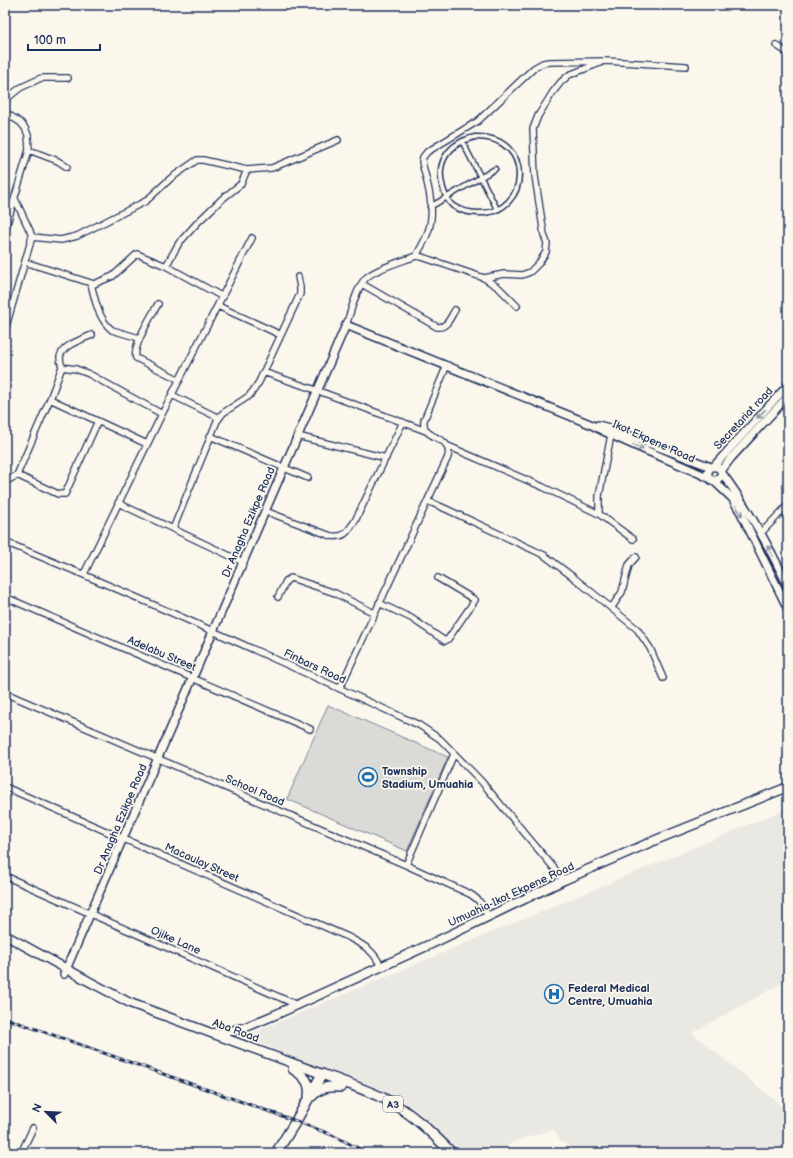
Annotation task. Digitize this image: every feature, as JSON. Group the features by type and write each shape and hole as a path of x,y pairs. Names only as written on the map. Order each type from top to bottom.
{"main road":[{"name":"Umuahia-Ikot Ekpene Road","path":"210,1033 223,1033 242,1030 381,967 564,880 658,839 788,787"},
{"name":"Aba Road","path":"5,935 128,1008 228,1042 293,1069 368,1091 400,1108 424,1127 452,1153"},
{"name":"Aba Road","path":"5,941 130,1003 210,1033 228,1042 240,1044 371,1099 397,1112 445,1153"},
{"path":"228,1042 242,1030"},
{"path":"240,1044 238,1039 242,1030"},
{"path":"228,1042 230,1031"},
{"path":"293,1069 303,1076 308,1082 308,1099"},
{"path":"278,1152 321,1077"},
{"path":"308,1099 323,1088 332,1086 341,1087"}],"street":[{"path":"776,45 788,53"},
{"path":"484,278 504,274 522,275 530,272 539,263 546,252 547,243 544,235 535,176 534,129 538,116 552,92 561,82 570,75 606,61"},
{"path":"416,256 426,237 431,218 429,193 422,162 423,157 427,152 478,121 498,104 534,68 543,63 606,61 686,66"},
{"path":"5,100 20,88 41,78 68,78"},
{"path":"5,112 21,123 25,128 28,135 29,150 5,230"},
{"path":"475,137 491,139 506,145 514,155 518,166 518,186 514,196 497,209 481,213 466,212 455,207 446,198 441,184 441,167 445,156 449,151 462,141 475,137"},
{"path":"32,237 61,240 77,236 146,201 171,178 197,160 247,170 272,168 338,140"},
{"path":"462,141 497,209"},
{"path":"29,150 58,160 67,167"},
{"path":"166,266 179,243 222,199 241,184 247,170"},
{"path":"430,207 495,170"},
{"path":"5,330 32,237 15,199"},
{"path":"84,574 162,414 252,238"},
{"path":"25,262 56,271 90,284 94,284 113,276 138,254 166,266 223,297"},
{"path":"517,306 499,288 484,278 416,256 367,277 362,284 346,325 590,424 609,428 713,466 717,466 737,494 761,533 788,586"},
{"path":"173,529 210,436 219,418 249,396 259,382 300,294 298,277"},
{"path":"90,284 99,311 108,327 112,330 139,338"},
{"path":"362,284 437,327 446,325 455,310"},
{"path":"158,304 139,338 134,355 136,358 180,380"},
{"path":"218,306 281,335"},
{"name":"Dr Anagha Ezikpe Road","path":"66,972 192,678 214,631 316,390 346,325"},
{"path":"5,482 17,475 50,399 62,367 60,357 63,351 69,346 92,335"},
{"path":"423,429 424,420 447,365"},
{"path":"62,367 76,369 89,374 162,414"},
{"path":"263,372 423,429 446,443 448,446 543,487 599,514 633,539"},
{"name":"Secretariat road","path":"713,466 788,385"},
{"path":"172,395 219,418"},
{"path":"713,466 708,471 712,480 720,478 730,458 788,396"},
{"path":"50,399 147,444"},
{"path":"17,475 58,494 65,494 98,421"},
{"path":"265,511 331,536 339,537 345,534 355,521 403,422"},
{"name":"Ikot Ekpene Road","path":"590,424 611,435 677,463 712,480 732,498 741,513 788,610"},
{"path":"599,514 599,496 611,435"},
{"path":"210,436 308,478"},
{"path":"297,436 386,458"},
{"path":"340,688 448,457 450,450 448,446"},
{"path":"428,501 544,556 612,607 637,629 650,648 663,678"},
{"path":"118,503 243,562"},
{"path":"761,533 788,505"},
{"name":"Finbars Road","path":"5,542 84,574 214,631 419,725 440,740 481,781 564,880"},
{"path":"612,607 622,592 629,565 636,557"},
{"path":"278,597 286,581 291,578 336,593 374,613"},
{"path":"379,603 412,618 445,641 448,639 475,600 438,578"},
{"name":"Adelabu Street","path":"5,597 310,729"},
{"name":"School Road","path":"5,693 406,864 478,898 488,917"},
{"path":"406,864 454,754"},
{"name":"Macaulay Street","path":"5,787 348,936 371,950 378,958 381,967"},
{"name":"Ojike Lane","path":"5,876 297,1005"},
{"path":"21,1153 33,1128"}],"shaded area":[{"name":"Township Stadium, Umuahia","path":"328,705 448,757 407,851 287,799"},
{"name":"Federal Medical Centre, Umuahia","path":"788,808 788,980 692,1033 788,1111 788,1153 580,1153 561,1141 553,1129 513,1142 498,1153 462,1153 420,1113 401,1100 254,1041 252,1033"}],"railway":[{"path":"5,1018 296,1121 332,1135 368,1153"}],"place":[{"name":"Township Stadium, Umuahia","path":"368,777"},
{"name":"Federal Medical Centre, Umuahia","path":"554,994"}]}
